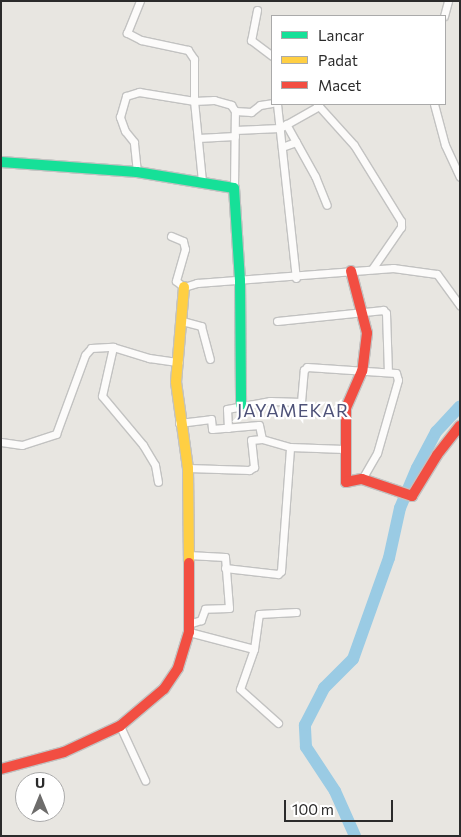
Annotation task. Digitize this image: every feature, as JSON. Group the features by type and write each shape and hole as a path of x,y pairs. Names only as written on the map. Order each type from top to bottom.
{"street":[{"path":"140,1 128,33 141,40 188,50 194,59 194,100 202,181"},
{"path":"444,15 448,1"},
{"path":"258,10 251,40 271,55"},
{"path":"137,172 134,142 125,131 120,117 126,96 140,92 194,100 214,100 231,105 235,110 234,188 240,280 241,405"},
{"path":"235,110 251,112 260,105 271,103"},
{"path":"277,105 283,126 282,147 296,278"},
{"path":"198,138 283,126 318,105 354,145 401,221 401,227 372,269"},
{"path":"434,105 445,145 460,177"},
{"path":"283,126 296,142 316,176 327,205"},
{"path":"282,147 296,142"},
{"path":"1,162 137,172 202,181 234,188"},
{"path":"171,236 184,240 185,249 176,281 184,287 240,280 296,278 372,269 437,274 460,306"},
{"path":"351,271 353,288 367,333 362,371 346,408 344,450 346,482 362,479 403,495 412,496 437,455 460,426"},
{"path":"1,769 64,752 120,726 164,688 178,668 189,628 188,468 179,423 176,382 184,287"},
{"path":"277,321 383,310 386,313 388,372"},
{"path":"182,322 201,326 210,359"},
{"path":"1,442 22,444 53,436 65,415 88,351 96,346 113,347 149,358 179,362"},
{"path":"113,347 102,396 143,445 155,465 158,482"},
{"path":"228,428 225,411 241,405 270,401 301,402 304,370 307,367 396,373 398,380 377,453 362,479"},
{"path":"179,423 211,419 212,429 259,425 262,439"},
{"path":"188,468 249,470 254,466 251,440 262,439 290,447 344,450"},
{"path":"225,568 278,574 281,571 290,447"},
{"path":"188,555 225,557 229,608 205,609 201,620 189,628"},
{"path":"278,723 240,689 239,684 254,649 259,614 296,612"},
{"path":"189,628 254,649"},
{"path":"120,726 146,780"}],"waterway":[{"path":"355,836 335,791 306,747 305,725 324,688 353,659 389,558 400,508 417,468 436,432 460,406"}],"traffic: fast":[{"path":"1,162 137,172 234,188 240,280 241,405"}],"traffic: slow":[{"path":"184,287 176,382 188,468 189,563"}],"traffic: jam":[{"path":"351,271 367,333 362,371 346,408 346,482 362,479 412,496 437,455 460,426"},
{"path":"1,769 64,752 120,726 164,689 178,668 189,632 189,563"}],"district":[{"name":"JAYAMEKAR","path":"293,410"}]}
